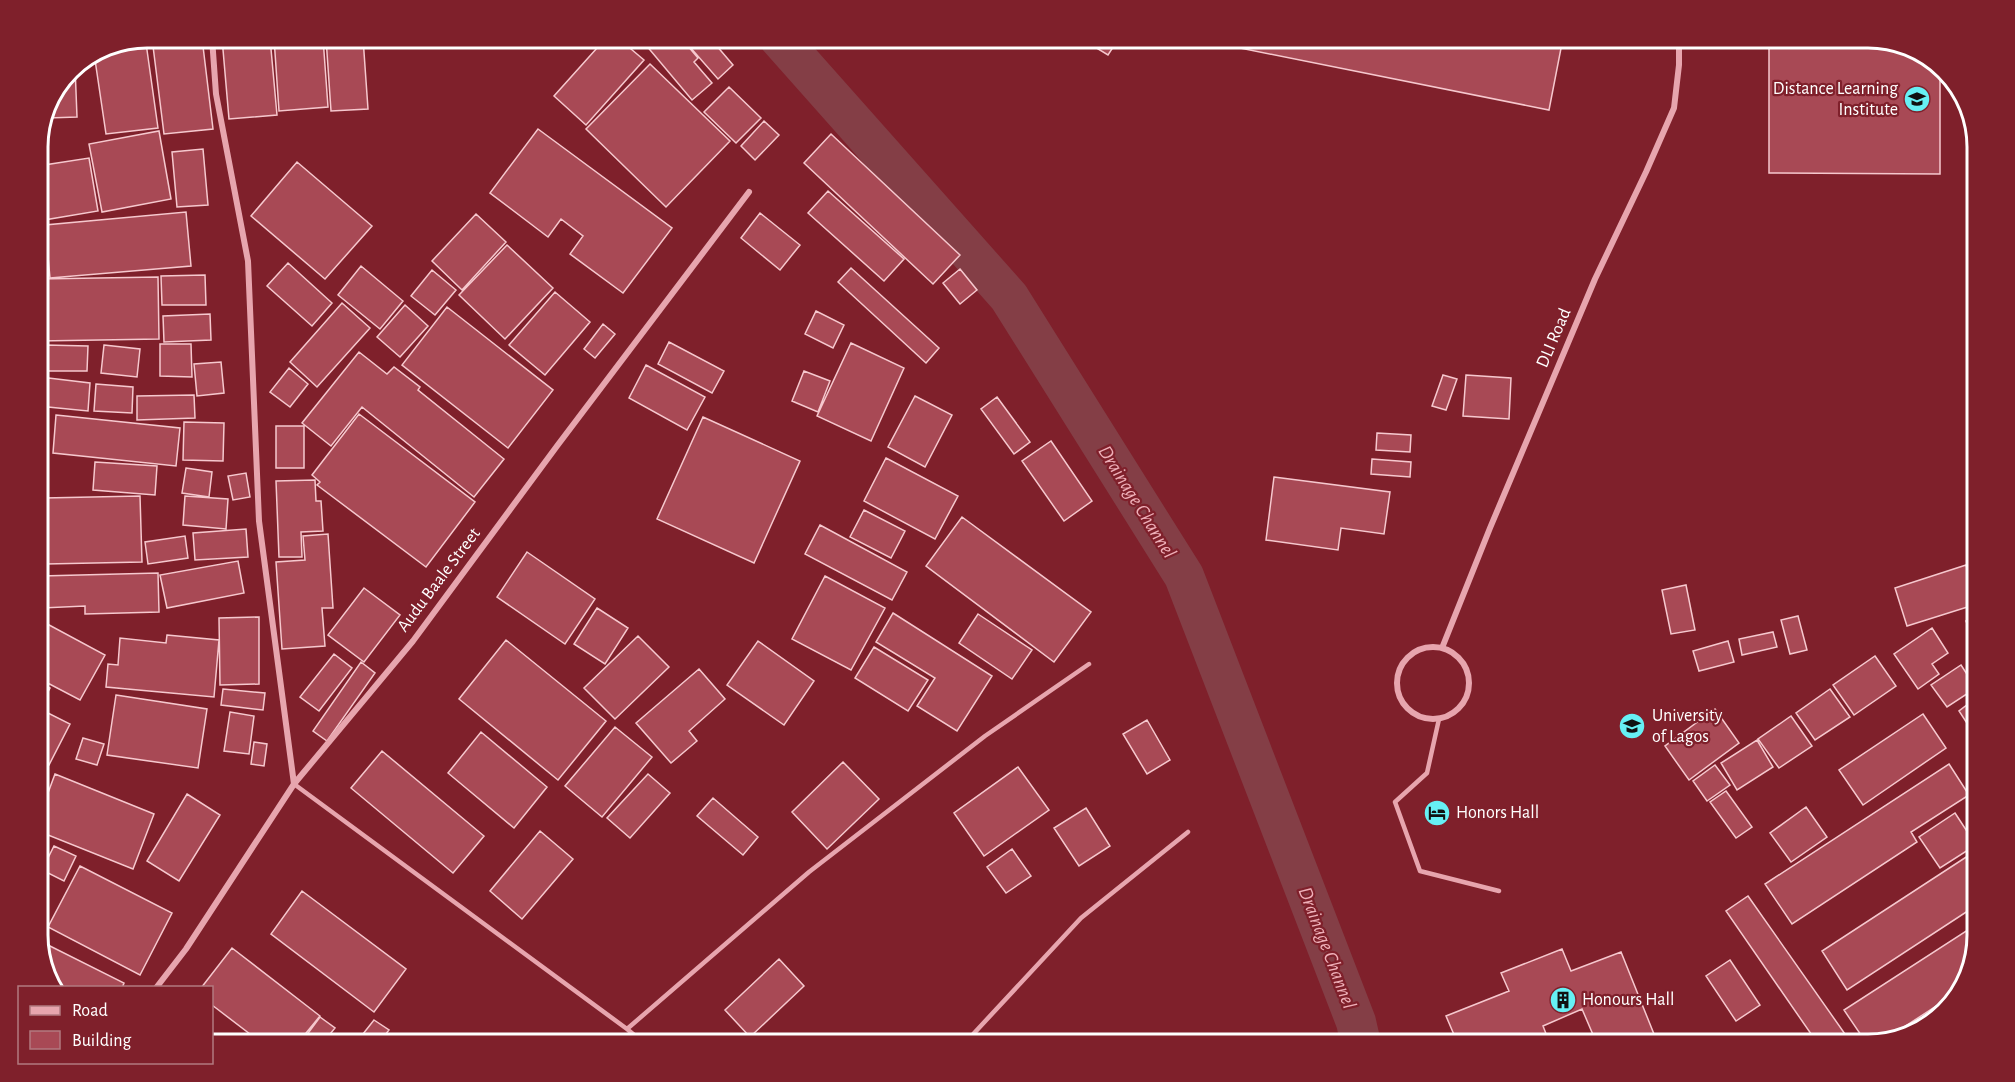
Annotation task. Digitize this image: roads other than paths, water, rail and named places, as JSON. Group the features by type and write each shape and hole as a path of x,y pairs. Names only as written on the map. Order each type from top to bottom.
{"street":[{"path":"213,48 216,94 248,261 259,521 294,783"},
{"name":"DLI Road","path":"1442,648 1594,279 1674,108 1679,48"},
{"name":"Audu Baale Street","path":"157,986 186,949 294,783 414,641 564,436 749,192"},
{"path":"1430,647 1442,648 1453,653 1462,661 1469,685 1467,697 1460,707 1451,715 1439,718 1426,718 1415,713 1400,695 1398,684 1398,673 1403,663 1410,655 1430,647"}],"lane":[{"path":"627,1029 809,872 985,736 1089,664"},
{"path":"1439,718 1427,773 1395,802 1420,871 1499,891"},
{"path":"294,783 633,1034"},
{"path":"973,1034 1081,918 1188,832"}],"waterway":[{"name":"Drainage Channel","path":"788,48 1009,297 1184,576 1359,1034"}],"place":[{"name":"Distance Learning Institute","path":"1917,99"},
{"name":"University of Lagos","path":"1632,726"},
{"name":"Honors Hall","path":"1437,813"},
{"name":"Honours Hall","path":"1563,1000"}]}
